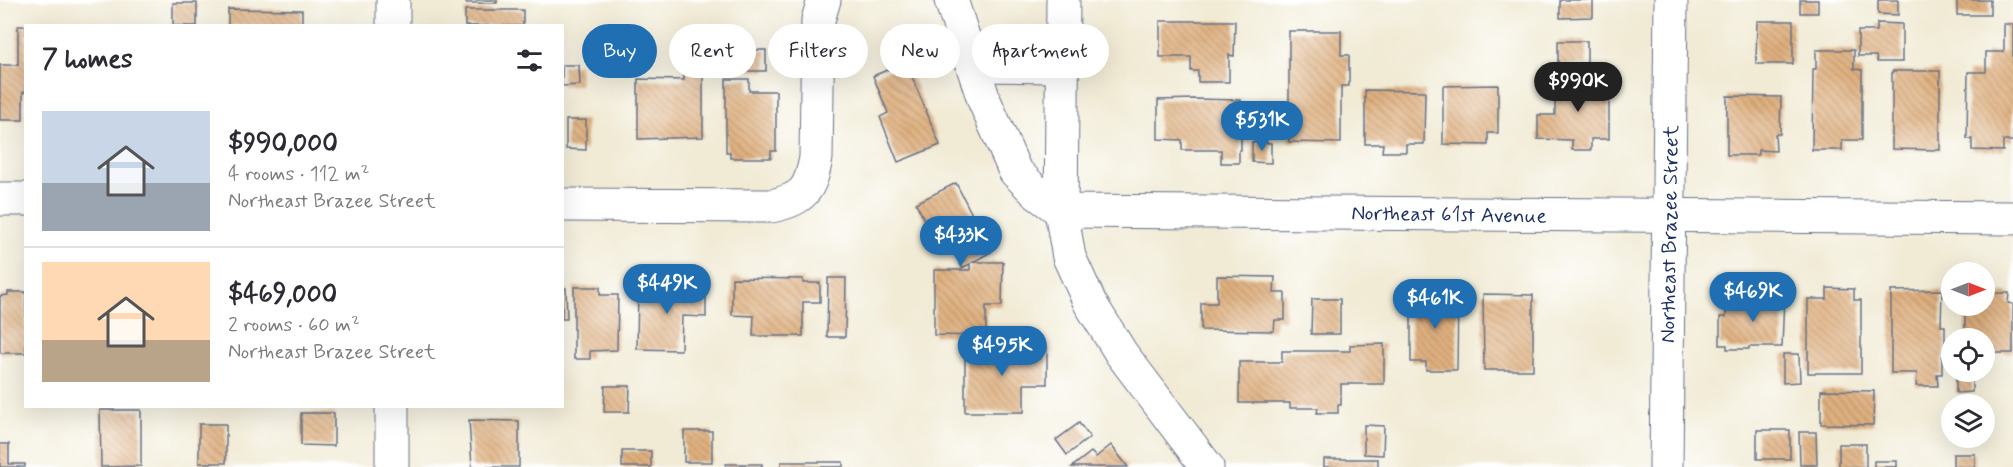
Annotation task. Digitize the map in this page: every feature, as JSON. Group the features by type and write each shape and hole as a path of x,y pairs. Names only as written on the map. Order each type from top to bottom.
{"street":[{"path":"393,0 393,24"},
{"path":"564,205 771,206 787,202 804,191 812,180 816,158 818,20 824,0"},
{"path":"951,0 972,62"},
{"path":"1063,24 1064,0"},
{"name":"Northeast Brazee Street","path":"1666,467 1671,0"},
{"path":"977,78 984,100 1015,171 1038,194 1061,211"},
{"path":"1062,78 1061,211 1069,257 1090,303 1121,354 1207,467"},
{"path":"0,199 24,199"},
{"name":"Northeast 61st Avenue","path":"1061,211 2013,218"},
{"path":"392,408 392,467"}],"building":[{"path":"466,0 497,0 497,3 466,3"},
{"path":"1560,0 1593,0 1593,17 1560,18"},
{"path":"1800,0 1818,0 1818,13 1800,13"},
{"path":"1878,0 1898,0 1898,15 1878,14"},
{"path":"1957,0 1990,0 1990,15 1957,15"},
{"path":"173,3 197,3 197,24 173,24"},
{"path":"228,9 302,10 302,24 228,24"},
{"path":"465,10 523,10 523,24 465,24"},
{"path":"1160,21 1235,21 1234,56 1229,55 1229,82 1198,82 1198,71 1191,71 1191,57 1160,57"},
{"path":"1757,21 1793,21 1793,64 1756,64"},
{"path":"1877,23 1902,24 1902,62 1877,62 1876,56 1858,56 1858,31 1877,31"},
{"path":"2004,24 2013,24 2013,141 2003,141 2003,151 1972,150 1972,139 1967,139 1968,72 1986,72 1986,52 2004,52"},
{"path":"18,26 24,26 23,120 0,120 0,65 18,65"},
{"path":"1289,31 1341,31 1341,55 1349,55 1349,86 1341,86 1341,143 1289,142"},
{"path":"1558,41 1587,41 1587,64 1558,64"},
{"path":"756,50 766,50 766,71 756,71"},
{"path":"1816,50 1854,50 1854,69 1862,70 1862,140 1842,140 1842,150 1812,150 1813,69 1816,69"},
{"path":"564,65 579,65 580,85 564,86"},
{"path":"1892,71 1940,71 1940,150 1892,149"},
{"path":"880,73 880,78 913,78 940,145 898,162 880,117 888,113 873,76"},
{"path":"684,78 703,78 703,137 638,139 638,79 684,80"},
{"path":"726,79 749,79 749,91 776,91 776,151 771,151 771,158 730,158 730,152 726,152"},
{"path":"1555,79 1609,79 1609,139 1591,139 1591,150 1572,150 1572,140 1538,139 1538,115 1555,115"},
{"path":"1498,85 1498,133 1488,133 1488,145 1443,144 1443,86"},
{"path":"1365,90 1425,91 1424,144 1406,144 1406,152 1382,152 1383,144 1365,144"},
{"path":"1727,96 1781,97 1780,134 1775,134 1776,151 1758,150 1758,155 1727,155"},
{"path":"1158,100 1241,100 1239,163 1221,163 1221,150 1182,150 1182,140 1158,139"},
{"path":"566,120 586,120 586,150 566,149"},
{"path":"1252,142 1271,143 1271,163 1252,162"},
{"path":"956,183 991,252 973,262 1003,262 1002,306 986,306 986,336 934,335 934,270 970,270 970,264 962,268 951,247 940,252 916,203"},
{"path":"1217,276 1275,277 1274,293 1285,293 1285,320 1275,320 1274,331 1201,330 1201,303 1217,303"},
{"path":"732,278 803,279 803,283 820,283 820,302 803,302 803,336 753,336 754,316 732,315"},
{"path":"828,278 846,278 845,337 827,337"},
{"path":"638,286 706,287 706,317 682,316 681,350 637,349"},
{"path":"574,287 600,287 600,295 618,295 617,350 590,351 590,359 574,359"},
{"path":"564,288 566,288 567,319 564,319"},
{"path":"1827,288 1854,289 1854,300 1861,300 1861,373 1808,373 1808,299 1827,299"},
{"path":"1941,290 1941,326 1945,328 1941,328 1941,374 1937,374 1938,386 1916,386 1917,373 1891,373 1891,291"},
{"path":"8,292 24,292 24,353 0,353 0,296 8,295"},
{"path":"1411,293 1458,293 1457,370 1426,370 1426,362 1411,362"},
{"path":"1995,293 2009,293 2008,303 2013,304 2013,353 1995,353 1995,328 1965,328 1965,316 1995,316"},
{"path":"1483,294 1533,295 1533,370 1484,370"},
{"path":"1750,296 1784,297 1782,347 1727,349 1727,345 1720,345 1720,317 1726,317 1726,301 1749,301"},
{"path":"1312,299 1340,299 1340,334 1311,334"},
{"path":"1384,344 1384,384 1341,384 1341,405 1338,405 1338,413 1317,413 1318,408 1290,408 1290,403 1239,403 1239,362 1282,362 1282,351 1350,351 1350,345"},
{"path":"965,347 1047,347 1047,384 1024,384 1024,412 965,412"},
{"path":"1783,354 1799,354 1800,382 1783,383"},
{"path":"1956,382 1972,382 1972,392 1956,393"},
{"path":"605,386 630,386 629,412 604,412"},
{"path":"1821,390 1874,391 1873,425 1821,424"},
{"path":"100,410 141,410 141,466 101,467"},
{"path":"301,413 334,413 334,446 301,445"},
{"path":"469,420 519,421 519,467 472,467"},
{"path":"1079,423 1090,437 1067,455 1056,440"},
{"path":"199,424 226,424 226,463 199,463"},
{"path":"1364,425 1384,426 1383,455 1364,454"},
{"path":"1757,430 1790,430 1790,459 1757,459"},
{"path":"684,431 712,431 712,462 684,462"},
{"path":"1799,432 1816,432 1817,465 1800,465"},
{"path":"0,444 9,444 9,464 25,464 25,467 0,467"},
{"path":"1839,444 1866,444 1866,467 1839,467"},
{"path":"1111,445 1128,467 1072,467 1091,452 1096,457"},
{"path":"622,451 651,451 651,467 622,467"},
{"path":"1953,454 1975,454 1975,467 1953,467"},
{"path":"1324,459 1378,459 1378,467 1324,467"},
{"path":"1874,461 1897,461 1897,467 1874,467"},
{"path":"781,462 843,462 843,467 781,467"},
{"path":"726,464 762,464 762,467 726,467"}]}
